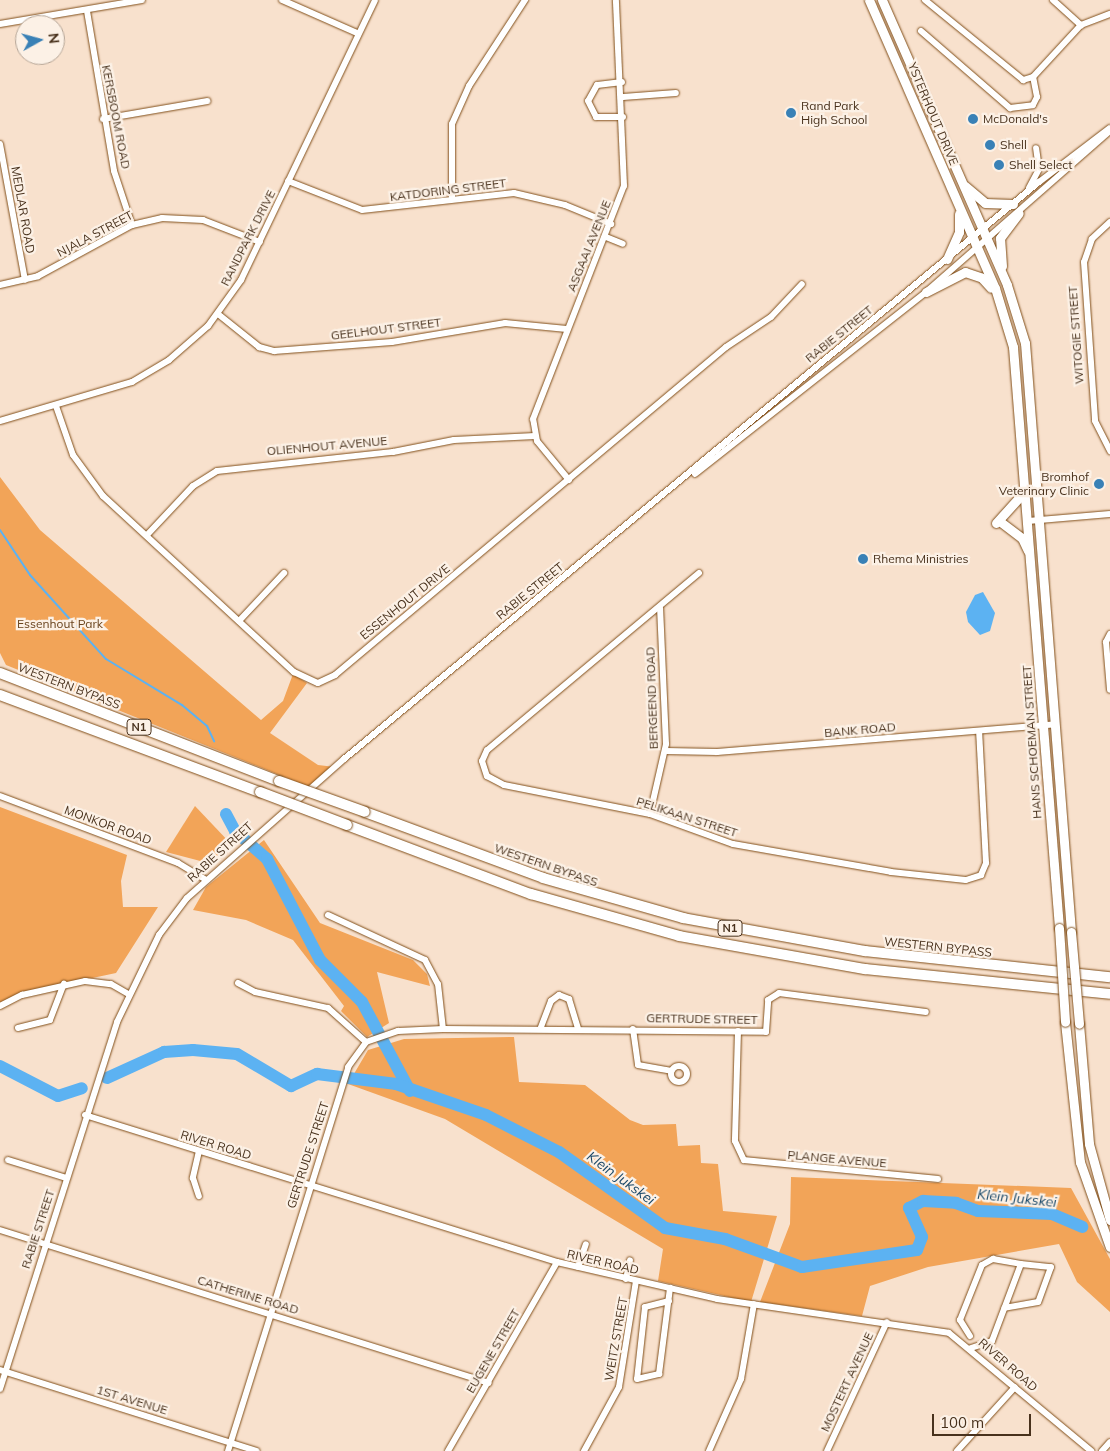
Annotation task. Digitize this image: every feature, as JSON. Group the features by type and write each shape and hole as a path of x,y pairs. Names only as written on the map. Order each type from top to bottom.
{"highway":[{"name":"WESTERN BYPASS","path":"0,673 279,780 543,878 692,920 865,952 1110,977"},
{"name":"N1","path":"0,695 531,894 679,936 865,969 1110,994"}],"main road":[{"name":"YSTERHOUT DRIVE","path":"869,0 972,238"},
{"name":"YSTERHOUT DRIVE","path":"882,0 981,230"},
{"path":"961,183 985,203 1013,204"},
{"path":"947,258 959,232 957,205"},
{"path":"1007,285 1000,243 1019,213"},
{"name":"HANS SCHOEMAN STREET","path":"981,230 1007,285 1028,368 1089,1144 1100,1192 1110,1220"},
{"name":"HANS SCHOEMAN STREET","path":"972,238 1005,315 1015,362 1074,1120 1089,1196 1110,1247"},
{"path":"926,292 954,274 975,274 990,286 1005,315"},
{"path":"1025,492 999,523 1022,538 1031,558"}],"street":[{"path":"0,24 142,0"},
{"path":"282,0 357,33"},
{"name":"RANDPARK DRIVE","path":"0,421 103,394 143,376 184,348 218,314 260,242 357,33 375,0"},
{"path":"452,198 452,124 469,86 525,0"},
{"name":"ASGAAI AVENUE","path":"535,436 535,410 611,224 624,180 623,97 616,0"},
{"path":"925,0 1016,78 1033,77 1081,25 1110,14"},
{"path":"1053,0 1081,25"},
{"name":"KERSBOOM ROAD","path":"87,10 103,119 132,225"},
{"path":"921,31 1010,108 1033,105 1037,97 1033,77"},
{"path":"622,82 597,85 588,101 596,117 623,118"},
{"path":"623,97 676,93"},
{"path":"103,119 207,101"},
{"name":"RABIE STREET","path":"0,1389 3,1371 85,1116 128,994 159,935 205,879 676,487 947,258 1013,204 1110,130"},
{"name":"RABIE STREET","path":"676,487 926,292 976,247 1019,213 1110,130"},
{"name":"MEDLAR ROAD","path":"0,144 25,280"},
{"path":"1026,194 1039,169 1036,148"},
{"name":"KATDORING STREET","path":"288,181 362,210 452,198 534,195 611,224"},
{"name":"NJALA STREET","path":"0,285 25,280 56,268 132,225 162,218 197,219 260,242"},
{"name":"WITOGIE STREET","path":"1110,222 1086,251 1084,287 1095,421 1110,452"},
{"path":"606,236 623,244"},
{"name":"ESSENHOUT DRIVE","path":"56,406 69,448 86,476 299,676 314,683 325,681 722,351 777,312 802,284"},
{"name":"GEELHOUT STREET","path":"218,314 259,347 274,351 392,342 505,323 567,329"},
{"path":"535,436 569,480"},
{"name":"OLIENHOUT AVENUE","path":"147,535 193,486 217,471 392,452 454,440 535,436"},
{"path":"1028,521 1110,514"},
{"path":"239,621 284,573"},
{"name":"PELIKAAN STREET","path":"699,573 660,608 496,742 482,761 486,776 496,783 650,814 733,844 902,874 974,878 983,872 986,857 980,731"},
{"name":"BERGEEND ROAD","path":"650,814 666,751 660,608"},
{"path":"1110,634 1106,642 1110,690"},
{"name":"BANK ROAD","path":"666,751 717,752 1056,724"},
{"name":"MONKOR ROAD","path":"0,796 173,861 205,879"},
{"path":"328,915 425,960 438,984 443,1029"},
{"path":"238,983 255,992 328,1008 369,1040"},
{"path":"0,1006 22,995 64,984 111,984 128,994"},
{"path":"18,1028 50,1020 64,984"},
{"name":"GERTRUDE STREET","path":"228,1451 309,1186 348,1068 369,1040 380,1035 443,1029 542,1027 766,1032 768,1000 779,993 926,1012"},
{"path":"542,1027 551,1001 559,995 569,999 578,1028"},
{"path":"633,1029 638,1065 671,1071"},
{"name":"PLANGE AVENUE","path":"738,1031 738,1153 754,1164 938,1179"},
{"name":"RIVER ROAD","path":"85,1116 557,1262 626,1279 754,1304 887,1322 950,1334 971,1348 1091,1451"},
{"path":"199,1151 193,1178 199,1196"},
{"path":"8,1160 66,1178"},
{"name":"CATHERINE ROAD","path":"0,1230 488,1383"},
{"path":"578,1267 586,1244"},
{"path":"970,1336 960,1320 982,1265 993,1259 1021,1264 1047,1264 1051,1272 1038,1302 1005,1308"},
{"path":"626,1279 630,1260"},
{"name":"EUGENE STREET","path":"448,1451 557,1262"},
{"path":"971,1348 992,1341 1021,1264"},
{"name":"WEITZ STREET","path":"584,1451 619,1388 636,1281"},
{"path":"669,1301 645,1307 637,1379 659,1374 669,1301 670,1288"},
{"path":"709,1451 741,1379 754,1304"},
{"name":"MOSTERT AVENUE","path":"827,1451 887,1322"},
{"name":"1ST AVENUE","path":"3,1371 257,1451"},
{"path":"957,1451 1015,1387"},
{"path":"1102,1451 1110,1442"}],"green space":[{"name":"Essenhout Park","path":"0,477 40,530 261,720 283,701 293,674 307,683 270,733 318,765 335,767 314,789 6,665 0,653"},
{"path":"195,806 231,844 208,863 166,852"},
{"path":"0,807 127,855 121,881 123,907 158,907 116,973 17,994 0,1004"},
{"path":"264,840 320,923 413,960 427,974 430,986 377,972 389,1023 367,1037 341,1011 344,1006 293,940 246,920 193,910 206,887"},
{"path":"514,1037 519,1082 585,1085 630,1120 643,1125 676,1124 678,1146 700,1145 701,1163 718,1164 723,1211 777,1216 751,1302 658,1281 663,1249 445,1119 348,1084 368,1050 404,1039"},
{"path":"791,1177 1071,1188 1110,1259 1110,1312 1077,1282 1059,1244 928,1267 870,1286 862,1316 760,1302 790,1224"}],"water":[{"path":"983,592 995,613 990,631 980,635 968,622 966,612 975,595"}],"waterway":[{"path":"0,530 30,575 106,659 182,705 207,726 214,741"},
{"path":"226,814 235,831 267,859 320,960 362,1002 410,1091"},
{"name":"Klein Jukskei","path":"107,1078 164,1052 193,1050 237,1054 291,1086 317,1074 396,1084 486,1115 559,1152 665,1228 725,1239 802,1267 917,1250 922,1237 909,1208 923,1201 956,1203 978,1211 1052,1214 1082,1227"},
{"name":"Klein Jukskei","path":"0,1066 58,1096 82,1088"}],"place":[{"name":"Rand Park High School","path":"791,113"},
{"name":"McDonald's","path":"973,119"},
{"name":"Shell","path":"990,145"},
{"name":"Shell Select","path":"999,165"},
{"name":"Bromhof Veterinary Clinic","path":"1099,484"},
{"name":"Rhema Ministries","path":"863,559"}]}
